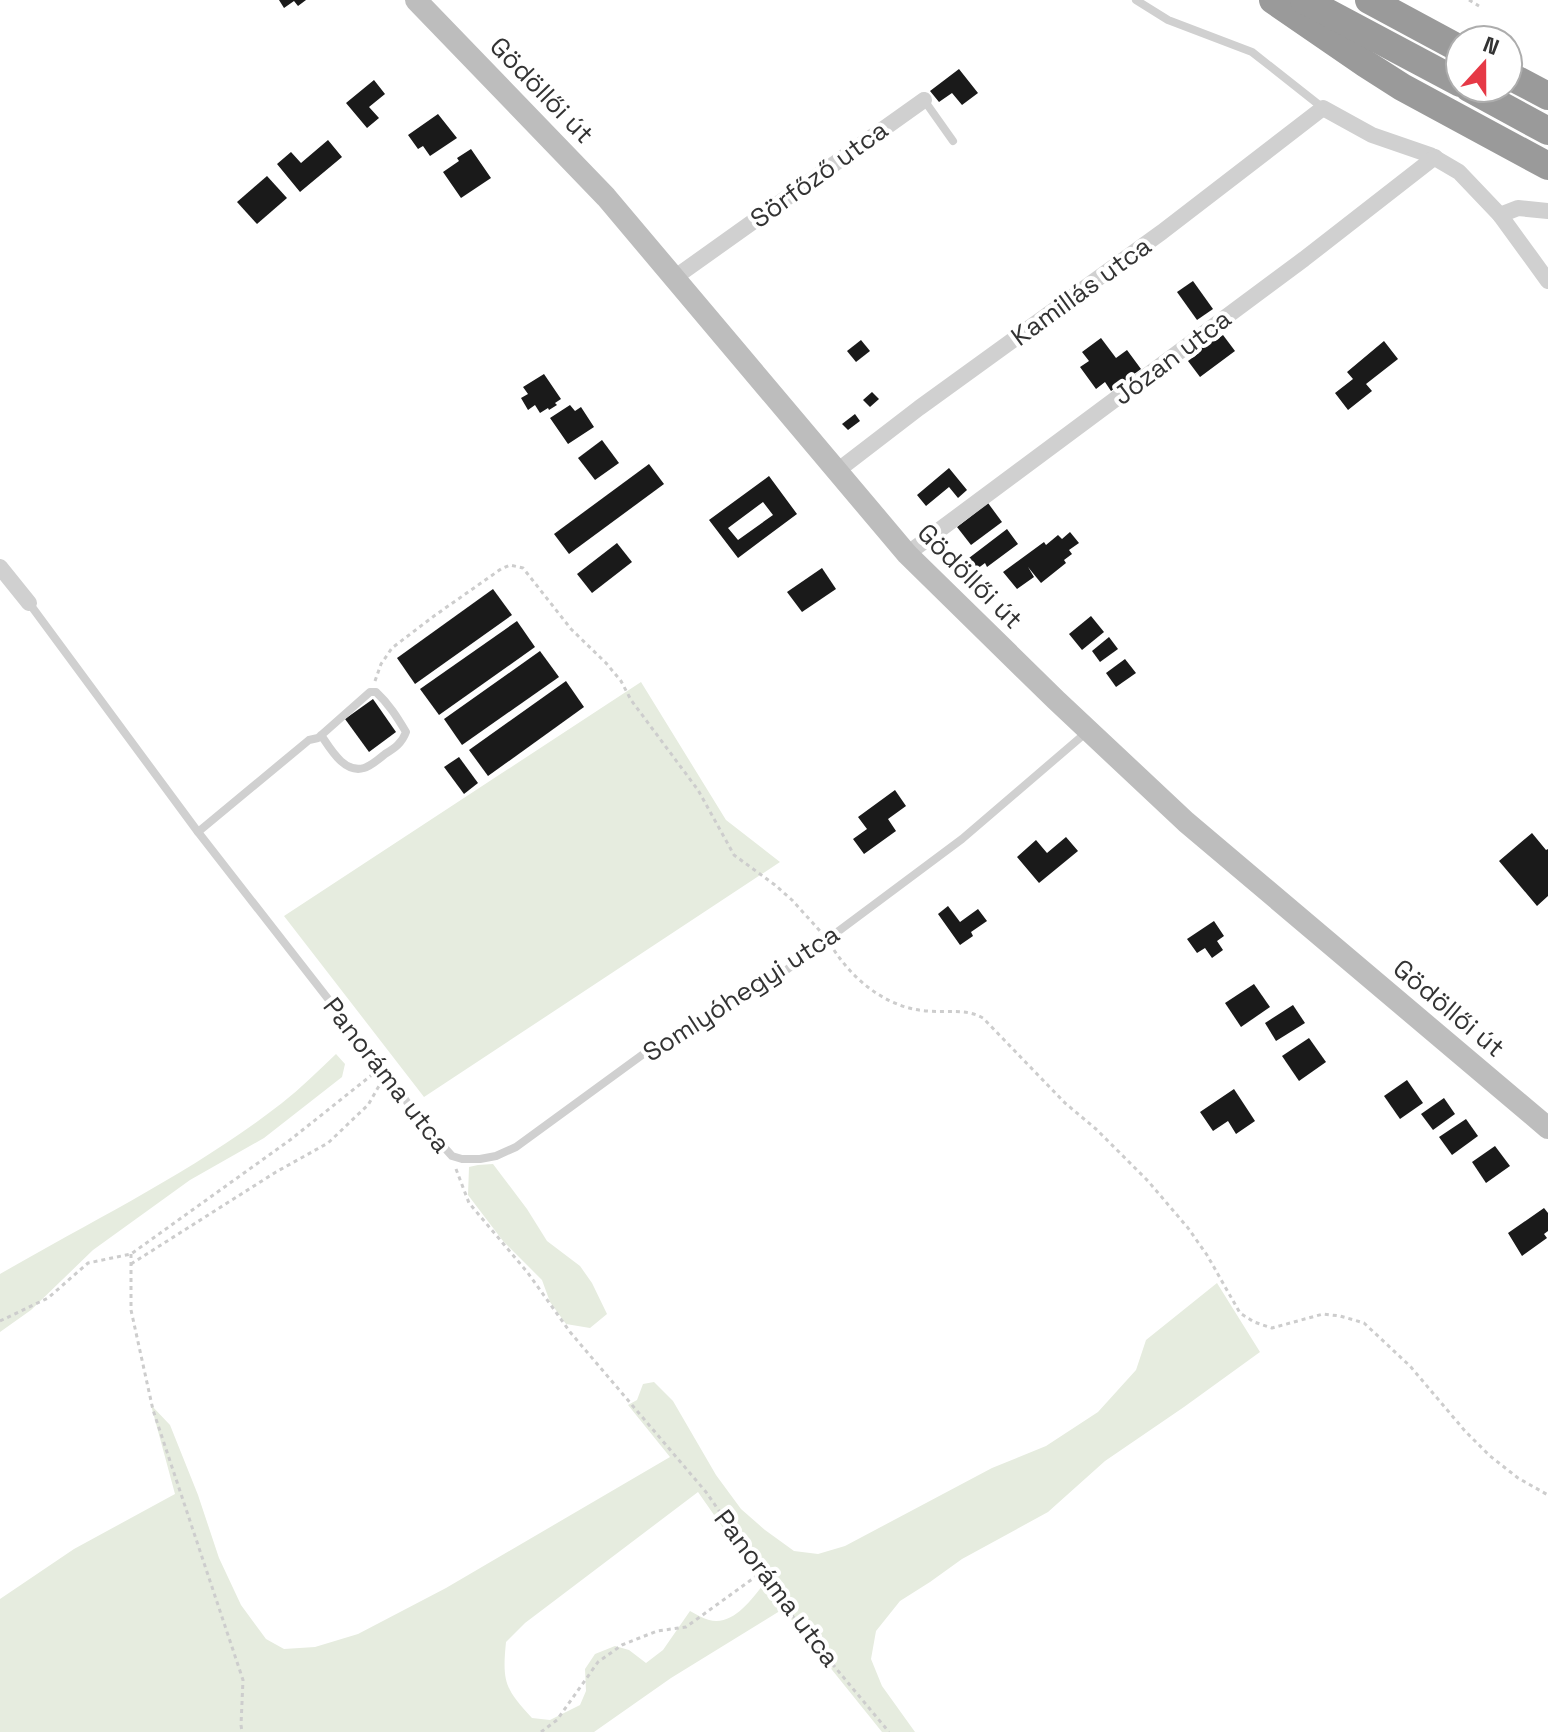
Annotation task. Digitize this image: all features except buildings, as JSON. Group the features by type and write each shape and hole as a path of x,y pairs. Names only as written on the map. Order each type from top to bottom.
{"highway":[{"path":"1273,0 1402,87 1548,166"},
{"path":"1304,0 1444,74"},
{"path":"1369,0 1444,40"},
{"path":"1524,83 1548,96"},
{"path":"1498,104 1548,131"}],"main road":[{"name":"Gödöllői út","path":"416,0 606,197 907,554 1186,822 1548,1128"}],"street":[{"name":"Sörfőző utca","path":"674,278 924,100"},
{"path":"1323,108 1372,135 1435,157 1459,172 1500,215 1548,281"},
{"name":"Kamillás utca","path":"837,471 1162,232 1323,108"},
{"name":"Józan utca","path":"907,554 1304,259 1435,157"},
{"path":"1500,215 1518,208 1548,211"},
{"name":"Panoráma utca","path":"0,567 29,603"}],"lane":[{"path":"1136,0 1168,20 1252,52 1323,108"},
{"name":"Sörfőző utca","path":"924,100 953,141"},
{"name":"Panoráma utca","path":"29,603 198,832 424,1125 452,1156"},
{"path":"198,832 309,740 321,735 370,692 376,692 384,700 406,732 403,741 365,768 356,769 336,755 321,735"},
{"name":"Somlyóhegyi utca","path":"452,1156 480,1159 516,1147 653,1047 781,974 962,839 1088,730"}],"path":[{"path":"1469,0 1479,6"},
{"path":"373,692 381,664 392,648 492,574 510,565 523,568 571,629 621,681 631,700 698,790 734,855 792,900 857,980 879,996 906,1007 925,1011 963,1011 983,1018 1065,1103 1148,1181 1207,1255 1240,1313 1272,1328 1323,1314 1364,1323 1410,1366 1490,1456 1518,1478 1548,1495"},
{"path":"0,1321 48,1298 88,1263 131,1254 290,1140 382,1068"},
{"path":"131,1264 276,1172 328,1143 368,1105 388,1077"},
{"name":"Panoráma utca","path":"452,1156 469,1203 528,1273 570,1332 706,1492 790,1613 889,1732"},
{"path":"131,1254 131,1310 153,1410 243,1680 242,1732"},
{"path":"541,1732 557,1720 598,1662 622,1645 657,1631 686,1627 762,1572"}],"shaded area":[{"path":"641,682 726,820 780,862 424,1097 284,916"},
{"path":"336,1054 345,1064 342,1077 264,1138 190,1180 93,1250 31,1310 0,1332 0,1274 215,1151 282,1103"},
{"path":"493,1164 547,1241 580,1266 592,1283 607,1314 590,1328 566,1324 550,1302 542,1280 503,1241 468,1195 469,1167"},
{"path":"1217,1283 1260,1352 1105,1461 1048,1512 962,1559 900,1601 876,1631 871,1659 882,1686 915,1732 882,1732 783,1609 671,1678 594,1732 0,1732 0,1599 74,1549 175,1494 151,1405 170,1425 219,1558 241,1605 266,1639 284,1649 315,1647 358,1634 446,1588 670,1457 628,1405 637,1400 643,1384 654,1382 673,1401 716,1475 741,1509 794,1551 818,1554 845,1546 992,1468 1046,1446 1098,1412 1136,1370 1146,1340","holes":["698,1492 763,1585 740,1611 726,1619 709,1620 690,1611 663,1650 646,1663 629,1650 615,1646 595,1654 585,1669 586,1691 580,1705 550,1720 532,1718 507,1684 506,1642 525,1623"]}]}
